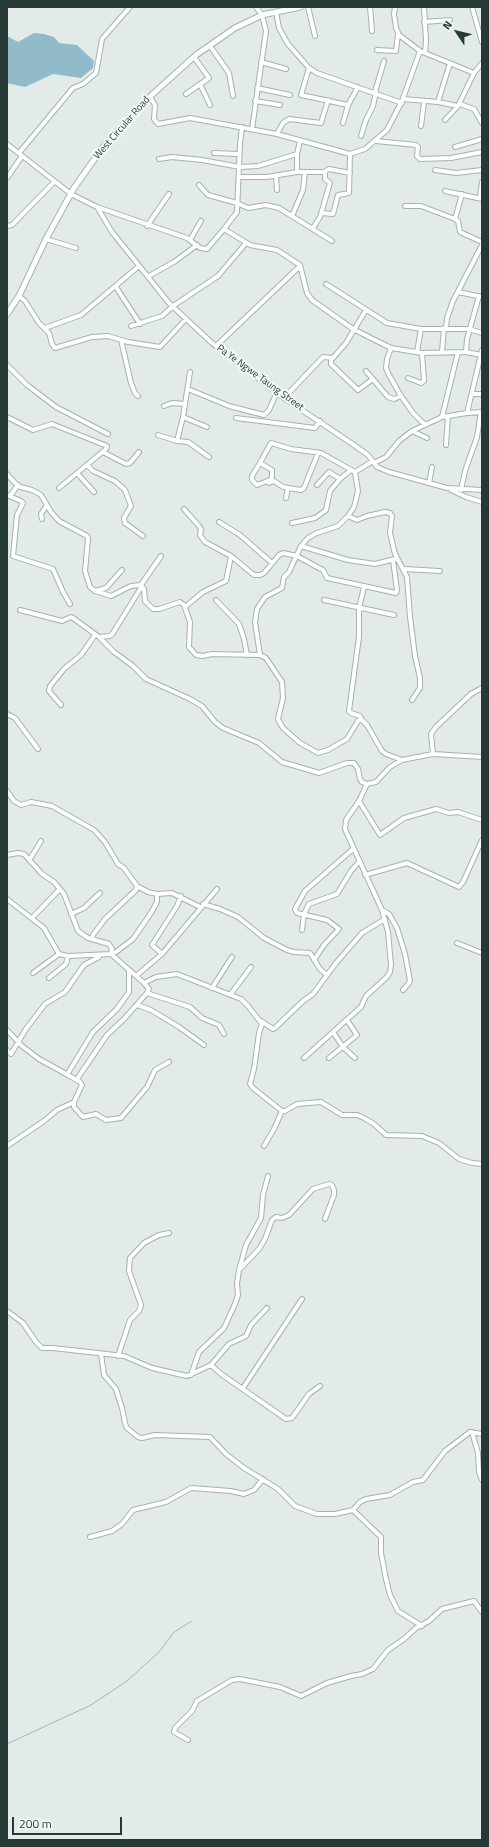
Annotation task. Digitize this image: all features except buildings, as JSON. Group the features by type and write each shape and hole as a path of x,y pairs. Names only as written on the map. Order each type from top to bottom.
{"street":[{"path":"7,178 20,155 73,88 83,84 96,73 102,38 130,7"},
{"path":"252,129 266,32 262,15 256,7"},
{"name":"West Circular Road","path":"7,314 19,296 46,239 71,194 103,147 150,97 194,57 235,28 262,15 300,7"},
{"path":"308,7 315,36"},
{"path":"370,7 372,30"},
{"path":"377,50 396,50 398,34 394,14 396,7"},
{"path":"424,7 426,40 425,53"},
{"path":"472,7 482,42"},
{"path":"276,12 279,28 288,44 308,68 317,73 402,101 438,102 474,109 482,123"},
{"path":"424,22 450,20"},
{"path":"398,34 420,51 474,73"},
{"path":"210,46 229,73 233,96"},
{"path":"150,97 155,105 154,119 158,124 180,118 190,118 277,134 350,154 365,149 387,130 402,101 420,51"},
{"path":"186,94 209,78 194,57"},
{"path":"361,136 366,120 373,106 375,92 384,61"},
{"path":"261,62 286,69"},
{"path":"438,102 450,63"},
{"path":"445,120 459,105 474,73 482,63"},
{"path":"308,68 301,95 348,105"},
{"path":"200,84 210,105"},
{"path":"343,123 348,105 358,87"},
{"path":"257,88 290,95"},
{"path":"277,134 283,123 289,118 319,124 328,100"},
{"path":"255,101 280,105"},
{"path":"421,126 424,102"},
{"path":"7,144 71,194 97,207 190,240 207,249 235,215 240,177 239,154 242,127"},
{"path":"455,147 482,139"},
{"path":"376,140 416,145 418,147 417,156 420,159 451,158 482,152"},
{"path":"297,172 297,154 300,141"},
{"path":"214,153 239,154"},
{"path":"159,159 172,157 202,160 240,167 258,166 297,154"},
{"path":"321,213 333,214 338,196 349,194 350,154"},
{"path":"240,177 267,177 297,172 325,172 331,169 350,173"},
{"path":"435,170 456,173 482,170"},
{"path":"292,216 303,190 305,172"},
{"path":"313,228 321,213 330,183 325,179 325,172"},
{"path":"276,176 277,190"},
{"path":"7,226 12,224 54,182"},
{"path":"445,191 481,198 482,182"},
{"path":"199,185 208,195 251,208 264,205 270,206 292,216 332,241"},
{"path":"147,226 169,194"},
{"path":"455,219 462,194"},
{"path":"406,206 421,206 455,219 458,222 460,232 482,242"},
{"name":"Pa Ye Ngwe Taung Street","path":"97,207 112,232 173,306 216,346 284,398 320,421 373,462 377,467 389,472 447,488"},
{"path":"190,240 201,221"},
{"path":"224,229 246,243 277,250 300,266 307,293 312,300 353,329 390,348 422,353 481,353 467,413"},
{"path":"46,239 76,248"},
{"path":"131,326 162,316 173,306 218,276 246,243"},
{"path":"149,276 174,262 197,245"},
{"path":"442,352 445,328 450,308 482,246"},
{"path":"45,328 81,315 139,266"},
{"path":"216,346 300,266"},
{"path":"326,284 387,323 421,329 470,329 482,333"},
{"path":"116,287 140,324"},
{"path":"458,292 481,297 470,329 466,352"},
{"path":"19,296 26,301 39,322 49,333 52,344 55,348 92,337 108,336 160,347 186,319"},
{"path":"284,398 323,357 326,356 334,358 366,310"},
{"path":"416,352 421,329"},
{"path":"122,340 131,383 135,393 138,396"},
{"path":"390,348 386,368 401,396 413,413 425,425"},
{"path":"442,417 458,352"},
{"path":"408,378 421,383 424,381 422,353"},
{"path":"331,358 331,364 358,390 373,379"},
{"path":"7,365 27,385 56,406 108,434"},
{"path":"366,371 391,399 401,396"},
{"path":"177,441 183,417 190,372"},
{"path":"477,375 482,376"},
{"path":"188,389 229,406 264,415 269,410 277,392"},
{"path":"472,394 482,394"},
{"path":"164,406 172,403 185,404"},
{"path":"292,523 315,518 326,510 330,491 340,479 353,471 386,457 399,441 412,431 442,417 482,412 480,437 464,471 461,490"},
{"path":"446,445 448,416"},
{"path":"7,417 33,430 48,424 64,428 106,444 106,449 103,452 59,488"},
{"path":"183,417 207,427"},
{"path":"236,418 315,428 320,421"},
{"path":"412,431 427,438"},
{"path":"158,435 177,441 188,442 209,457"},
{"path":"260,463 269,467 272,470 273,475 270,480 257,485 252,480 252,476 271,443 318,453 353,471 358,491 354,507 348,516 338,526 317,533 308,538 301,546 297,556 284,577 282,588 265,596 257,609 255,622 260,655"},
{"path":"103,452 126,464 130,463 140,452"},
{"path":"260,487 272,481 283,487 301,490 304,488 318,453"},
{"path":"87,465 93,471 115,481 125,490 131,506 124,518 125,523 143,536"},
{"path":"429,483 432,468"},
{"path":"317,485 329,472 340,479"},
{"path":"77,473 94,492"},
{"path":"7,474 13,482 41,495 59,521 84,534 88,539 84,571 90,587 95,591 111,596 131,586 141,586"},
{"path":"447,488 481,490 482,484"},
{"path":"18,485 8,496 23,503 17,515 13,556 53,568 63,592 70,604"},
{"path":"286,498 288,488"},
{"path":"447,488 466,498 482,502"},
{"path":"42,519 41,514 47,505"},
{"path":"184,509 199,526 202,538 231,556 257,576 264,573 281,554 297,556 323,570 327,578 396,593 395,559 390,533 392,522 390,513 367,516 357,520 348,516"},
{"path":"220,522 240,535 272,563"},
{"path":"301,546 348,560 375,564 395,559"},
{"path":"61,705 49,691 50,686 64,669 81,655 97,636 110,636 113,633 161,556"},
{"path":"185,607 203,592 226,581 231,556"},
{"path":"395,559 404,569 407,577 410,618 415,656 420,678 420,688 412,700"},
{"path":"404,569 440,571"},
{"path":"95,591 106,588 122,570"},
{"path":"141,586 144,589 145,601 153,609 160,609 180,602 185,607 190,622 189,647 196,655 260,655 266,658 282,682 283,698 278,719 283,728 300,743 318,753 328,750 347,740 358,721 362,719"},
{"path":"364,587 359,608 359,637 349,711 362,719 367,725 382,751 402,760"},
{"path":"216,600 239,624 244,639 246,655"},
{"path":"324,600 394,615"},
{"path":"20,610 62,621 71,617 97,636 146,679 190,698 202,706 215,722 223,728 259,743 282,762 319,773 347,763 354,763 358,769 360,779 362,782 367,784 376,782 390,768 402,760 433,754 482,757"},
{"path":"433,754 431,734 436,727 471,694 482,688"},
{"path":"7,714 15,718 38,749"},
{"path":"304,1058 361,1007 366,996 387,977 390,972 391,965 388,932 385,919 347,836 345,824 367,784"},
{"path":"7,791 14,801 20,805 31,802 52,806 94,830 105,842 118,864 124,868 137,886 148,892 157,894 172,893 202,906 220,909 238,917 264,938 287,950 294,952 308,951 320,969 327,975"},
{"path":"359,801 380,835 404,818 436,809 449,813 458,812 482,820"},
{"path":"30,859 41,840"},
{"path":"365,875 407,863 459,886 463,882 482,840"},
{"path":"314,960 324,945 338,929 327,920 295,911 295,909 305,891 353,849"},
{"path":"7,855 18,853 24,854 42,874 54,882 64,894 78,930 82,935 109,944 112,949 110,954"},
{"path":"302,930 304,914 306,908 311,902 337,894 351,871 359,862"},
{"path":"92,939 93,935 106,919 136,890 137,886"},
{"path":"32,918 37,910 60,889"},
{"path":"136,976 162,954 217,890"},
{"path":"71,914 84,908 100,893"},
{"path":"7,899 44,928 59,954 68,956 104,955 116,952 133,939 157,902 157,894"},
{"path":"162,954 152,945 177,906 181,896"},
{"path":"382,910 389,914 397,928 405,954 410,981 403,990"},
{"path":"260,1021 274,1029 304,1000 313,994 362,933 385,919"},
{"path":"457,943 482,953"},
{"path":"33,973 59,954"},
{"path":"76,1079 107,1035 149,989 144,982 110,954"},
{"path":"7,1050 11,1054 18,1041 45,1004 65,992 84,965 93,959 104,955"},
{"path":"49,978 66,964 68,956"},
{"path":"212,988 232,957"},
{"path":"230,995 251,967"},
{"path":"68,1075 76,1058 94,1032 117,1009 128,992 129,970"},
{"path":"144,982 156,977 177,974 241,999 254,1012 260,1021 261,1028 250,1084 282,1111"},
{"path":"146,993 190,1007 202,1018 219,1025 224,1034"},
{"path":"136,1005 150,1010 179,1027 204,1045"},
{"path":"329,1058 357,1035 347,1020"},
{"path":"7,1030 39,1059 76,1079 82,1085 74,1102 74,1108 83,1117 96,1114 106,1120 119,1119 147,1087 155,1070 169,1062"},
{"path":"333,1032 343,1047 355,1058"},
{"path":"7,1146 44,1121 57,1110 74,1102"},
{"path":"282,1111 285,1111 297,1104 321,1102 342,1116 357,1115 364,1118 374,1124 386,1136 422,1136 439,1143 459,1159 482,1164"},
{"path":"264,1146 282,1111"},
{"path":"191,1375 199,1352 224,1328 229,1320 238,1295 237,1284 239,1270 246,1245 261,1218 263,1196 268,1176"},
{"path":"239,1270 262,1244 272,1220 276,1217 282,1218 289,1215 313,1189 329,1184 332,1185 334,1196 326,1218"},
{"path":"118,1356 130,1320 139,1311 141,1305 129,1271 130,1258 144,1243 159,1235 169,1233"},
{"path":"243,1388 302,1299"},
{"path":"7,1311 23,1323 42,1348 124,1356 152,1368 191,1375 211,1365 228,1344 246,1336 251,1325 267,1308"},
{"path":"100,1354 104,1375 116,1389 127,1428 138,1437 142,1438 155,1434 210,1437 226,1454 250,1472 278,1489 295,1506 324,1515 353,1510 360,1502 366,1499 390,1495 413,1482 422,1480 445,1451 470,1432 482,1434"},
{"path":"211,1365 220,1374 289,1420 310,1394 320,1386"},
{"path":"472,1432 478,1453 479,1472 482,1480"},
{"path":"90,1537 112,1531 122,1524 133,1510 166,1502 191,1488 227,1490 244,1494 254,1490 263,1479"},
{"path":"353,1510 381,1537 381,1553 386,1579 390,1595 398,1611 422,1626"},
{"path":"188,1740 174,1732 175,1728 192,1710 197,1701 232,1680 240,1679 280,1687 301,1696 327,1683 362,1674 373,1669 388,1650 416,1628 422,1626 442,1609 474,1600 482,1612"}],"water":[{"path":"34,33 54,37 59,43 77,45 94,61 93,68 81,78 53,74 25,87 7,83 7,36 18,42"}],"waterway":[{"path":"7,1744 91,1705 127,1681 159,1652 174,1632 192,1621"}]}
